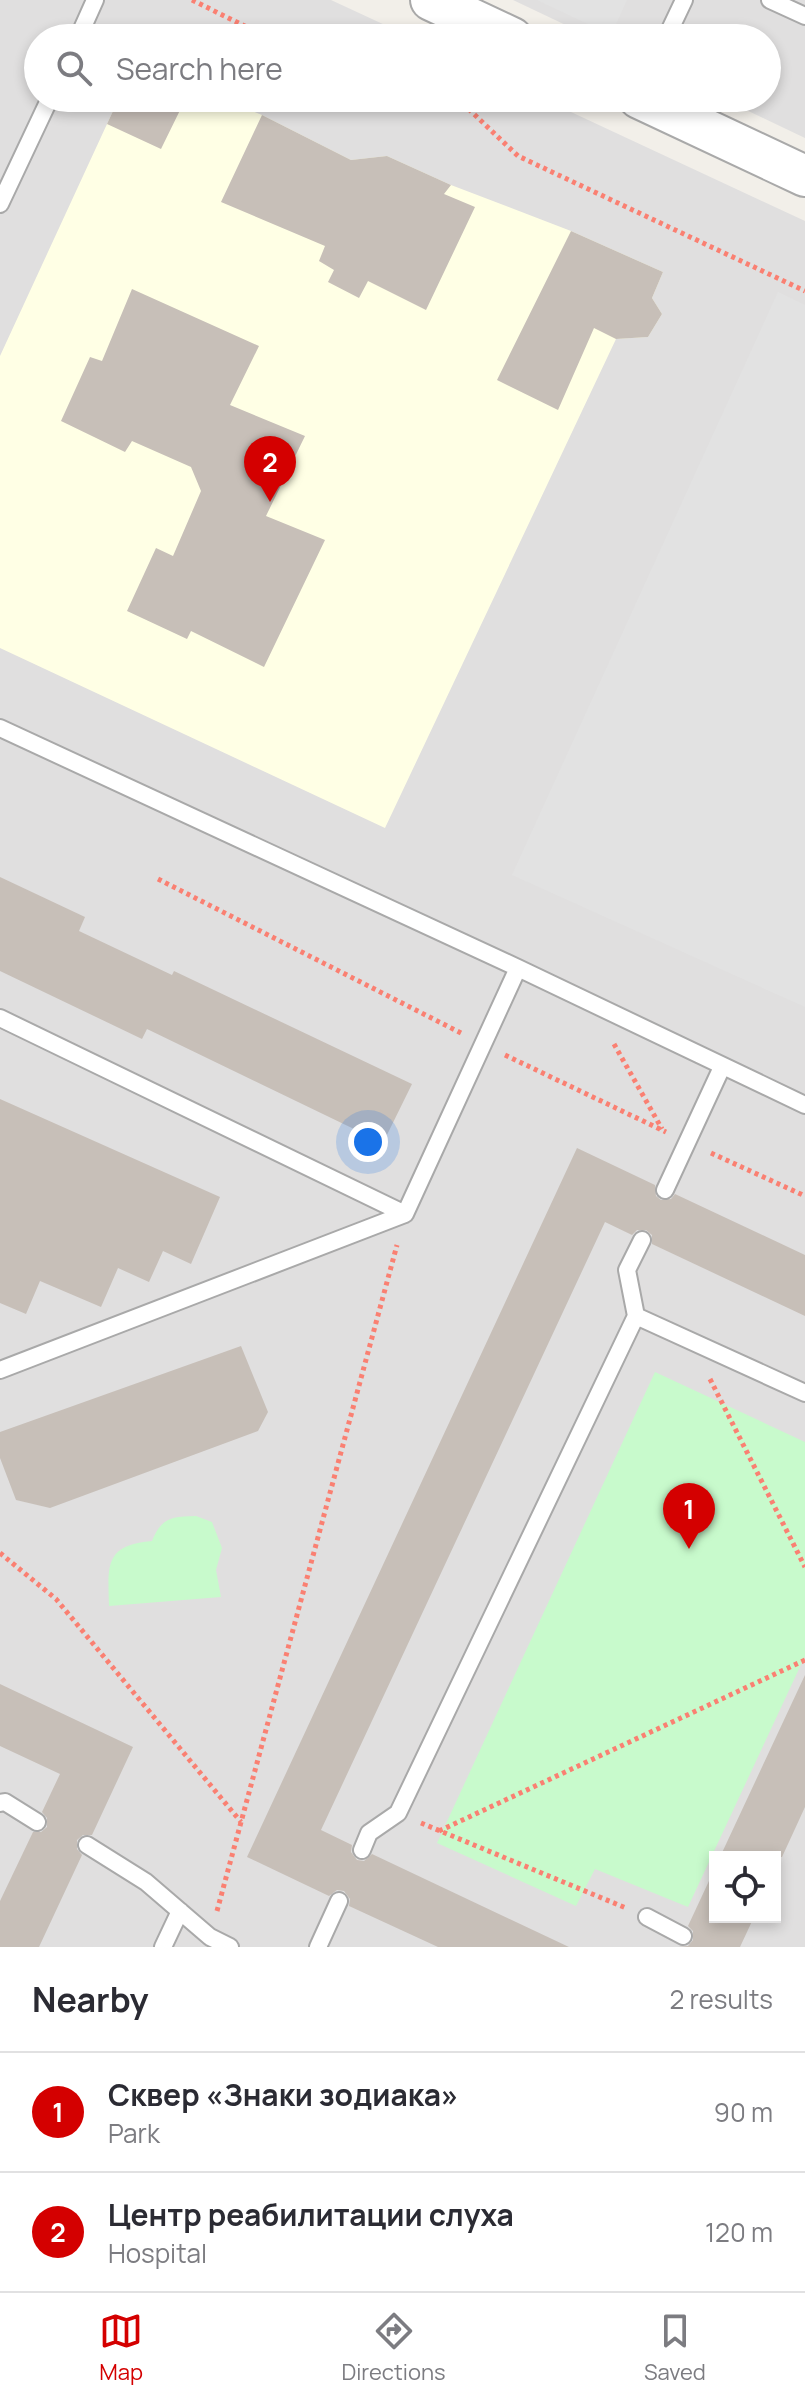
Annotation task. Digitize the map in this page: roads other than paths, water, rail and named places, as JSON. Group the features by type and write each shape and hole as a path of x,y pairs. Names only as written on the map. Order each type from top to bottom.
{"street":[{"path":"431,0 482,24"},
{"path":"669,112 805,176"}],"lane":[{"path":"84,24 95,0"},
{"path":"673,24 684,0"},
{"path":"770,0 805,16"},
{"path":"0,204 43,112"},
{"path":"0,728 805,1105"},
{"path":"0,1370 405,1214 518,968"},
{"path":"0,1018 405,1214"},
{"path":"665,1190 722,1067"},
{"path":"362,1850 369,1833 398,1813 636,1316 627,1270 642,1240"},
{"path":"636,1316 805,1393"},
{"path":"0,1803 5,1802 37,1822"},
{"path":"87,1845 146,1882 210,1937 230,1947"},
{"path":"318,1947 339,1901"},
{"path":"163,1947 180,1911"},
{"path":"647,1917 683,1936"}],"place":[{"name":"Центр реабилитации слуха","path":"270,502"},
{"name":"Сквер «Знаки зодиака»","path":"689,1549"}]}
